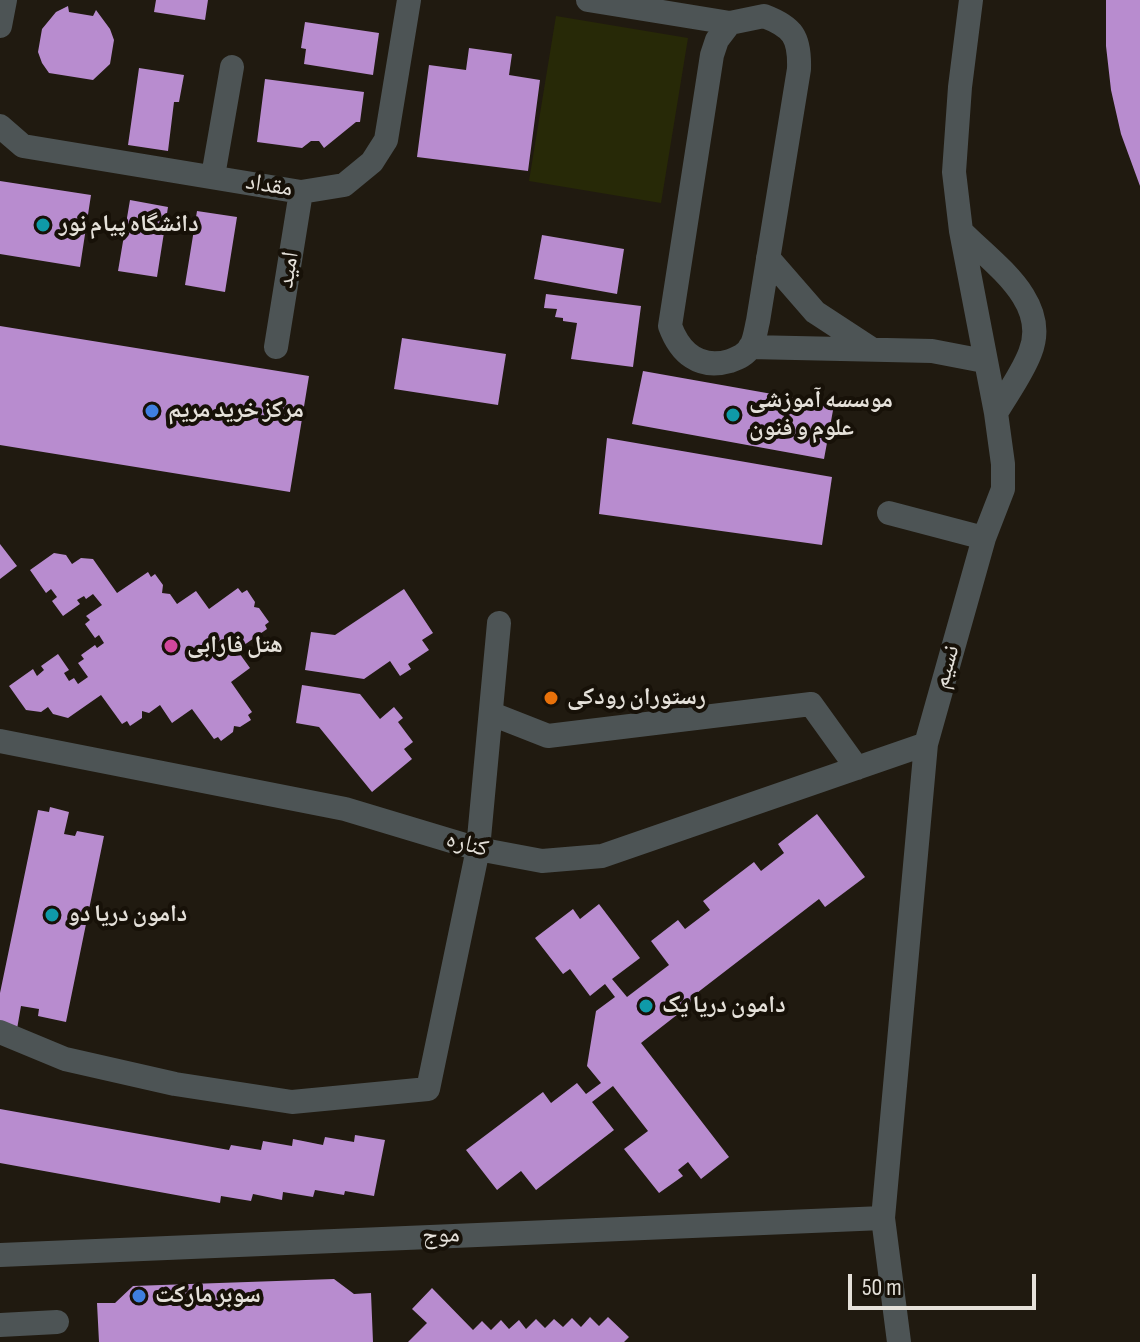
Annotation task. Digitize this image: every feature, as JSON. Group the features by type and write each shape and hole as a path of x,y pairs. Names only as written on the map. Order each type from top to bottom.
{"street":[{"path":"0,26 5,0"},
{"name":"مقداد","path":"0,126 23,146 301,192 344,185 372,162 386,140 409,0"},
{"path":"588,0 730,23"},
{"name":"نسیم","path":"899,1342 883,1218 926,744 984,538 1003,489 996,413 961,231 954,172 971,0"},
{"path":"763,8 794,35 800,51 799,69 758,321 750,347 734,359 707,363 689,356 676,343 670,326 712,55 717,40 730,23 763,8"},
{"path":"213,176 232,67"},
{"name":"امید","path":"276,347 301,192"},
{"path":"961,231 1021,290 1034,319 1031,351 996,413"},
{"path":"768,258 815,312 870,348"},
{"path":"750,347 932,351 984,361"},
{"path":"889,513 984,538"},
{"path":"0,1032 65,1059 175,1084 292,1102 428,1089 478,849 499,623"},
{"path":"492,714 548,736 811,704 857,768"},
{"name":"کناره","path":"0,741 345,809 478,849 542,861 602,856 926,744"},
{"name":"موج","path":"0,1255 883,1218"},
{"path":"0,1325 57,1322"}],"green space":[{"path":"556,16 688,38 661,203 529,181"}],"building":[{"path":"156,0 208,0 205,20 154,12"},
{"path":"1106,0 1140,0 1140,186 1121,134 1111,90 1106,46"},
{"path":"68,6 69,12 93,16 96,10 114,40 110,64 93,80 49,73 38,52 42,29 56,12"},
{"path":"305,22 379,33 373,75 304,64 306,49 301,48"},
{"path":"469,48 512,54 509,75 540,80 528,171 417,157 429,65 466,70"},
{"path":"139,68 184,75 179,102 174,102 168,151 128,145"},
{"path":"265,79 364,92 360,122 324,148 319,141 311,141 302,148 257,142"},
{"name":"دانشگاه پیام نور","path":"0,181 91,195 80,267 0,254"},
{"path":"130,200 168,207 157,277 118,271"},
{"path":"197,211 237,217 225,292 185,285"},
{"path":"542,235 624,249 617,294 534,279"},
{"path":"546,294 641,306 633,367 571,359 577,323 555,317 557,309 544,308"},
{"name":"مرکز خرید مریم","path":"0,326 309,376 290,492 0,445"},
{"path":"402,338 506,354 498,405 394,389"},
{"name":"موسسه آموزشی علوم و فنون","path":"643,371 834,405 824,459 632,424"},
{"path":"607,438 832,477 822,545 599,514"},
{"path":"0,544 17,566 0,579"},
{"name":"هتل فارابی","path":"54,553 66,555 72,564 81,558 93,559 117,593 148,572 151,577 155,574 163,585 162,593 170,594 177,604 196,591 209,609 238,588 242,593 247,590 255,602 254,607 259,608 269,622 265,625 267,629 237,650 250,668 231,682 252,712 248,715 251,720 240,727 234,726 233,732 221,741 218,737 214,739 192,709 172,723 160,705 149,713 142,711 142,718 130,726 127,721 122,724 101,695 68,718 53,714 48,707 41,712 26,710 9,686 33,669 37,676 44,670 41,666 58,654 69,670 64,673 69,681 74,678 78,684 88,677 78,663 84,659 81,655 104,643 99,635 95,638 85,624 90,620 86,616 102,605 93,594 77,600 80,604 63,616 52,601 57,597 51,589 46,593 30,570"},
{"path":"404,589 433,633 422,640 429,650 408,664 411,669 400,676 390,661 364,679 305,670 311,632 335,635"},
{"path":"302,685 360,694 380,719 394,707 403,718 398,722 413,742 404,749 412,759 372,792 319,727 296,723"},
{"name":"دامون دریا دو","path":"50,807 69,812 64,834 75,836 77,831 104,836 66,1022 38,1016 39,1009 21,1006 17,1029 0,1026 0,993 38,810 49,812"},
{"name":"دامون دریا یک","path":"817,814 865,877 825,907 819,899 693,996 696,1000 641,1043 729,1157 701,1179 688,1162 678,1170 683,1176 659,1193 624,1149 648,1131 613,1086 592,1102 614,1130 536,1190 521,1171 497,1190 466,1150 543,1092 551,1103 577,1083 586,1094 601,1083 587,1066 596,1011 615,997 605,984 590,996 570,969 563,974 535,938 573,909 580,919 599,904 640,958 612,979 627,997 669,965 651,941 678,920 685,929 710,910 703,901 754,862 761,871 784,853 778,844"},
{"path":"0,1109 229,1150 231,1145 261,1150 263,1141 292,1146 293,1139 323,1145 325,1137 354,1142 355,1135 385,1140 374,1196 315,1190 313,1197 283,1192 282,1200 253,1194 251,1201 221,1196 220,1203 0,1163"},
{"path":"334,1279 354,1294 371,1293 373,1342 99,1342 97,1303 115,1303 133,1286"},
{"path":"432,1288 473,1330 482,1321 491,1330 501,1320 509,1329 519,1320 526,1329 536,1319 545,1328 554,1319 563,1327 572,1318 581,1327 590,1317 599,1326 608,1317 629,1337 624,1342 408,1342 427,1323 412,1309"}],"place":[{"name":"دانشگاه پیام نور","path":"43,225"},
{"name":"مرکز خرید مریم","path":"152,411"},
{"name":"موسسه آموزشی علوم و فنون","path":"733,415"},
{"name":"هتل فارابی","path":"171,646"},
{"name":"رستوران رودکی","path":"551,698"},
{"name":"دامون دریا دو","path":"52,915"},
{"name":"دامون دریا یک","path":"646,1006"},
{"name":"سوبر ماركت","path":"139,1296"}]}
